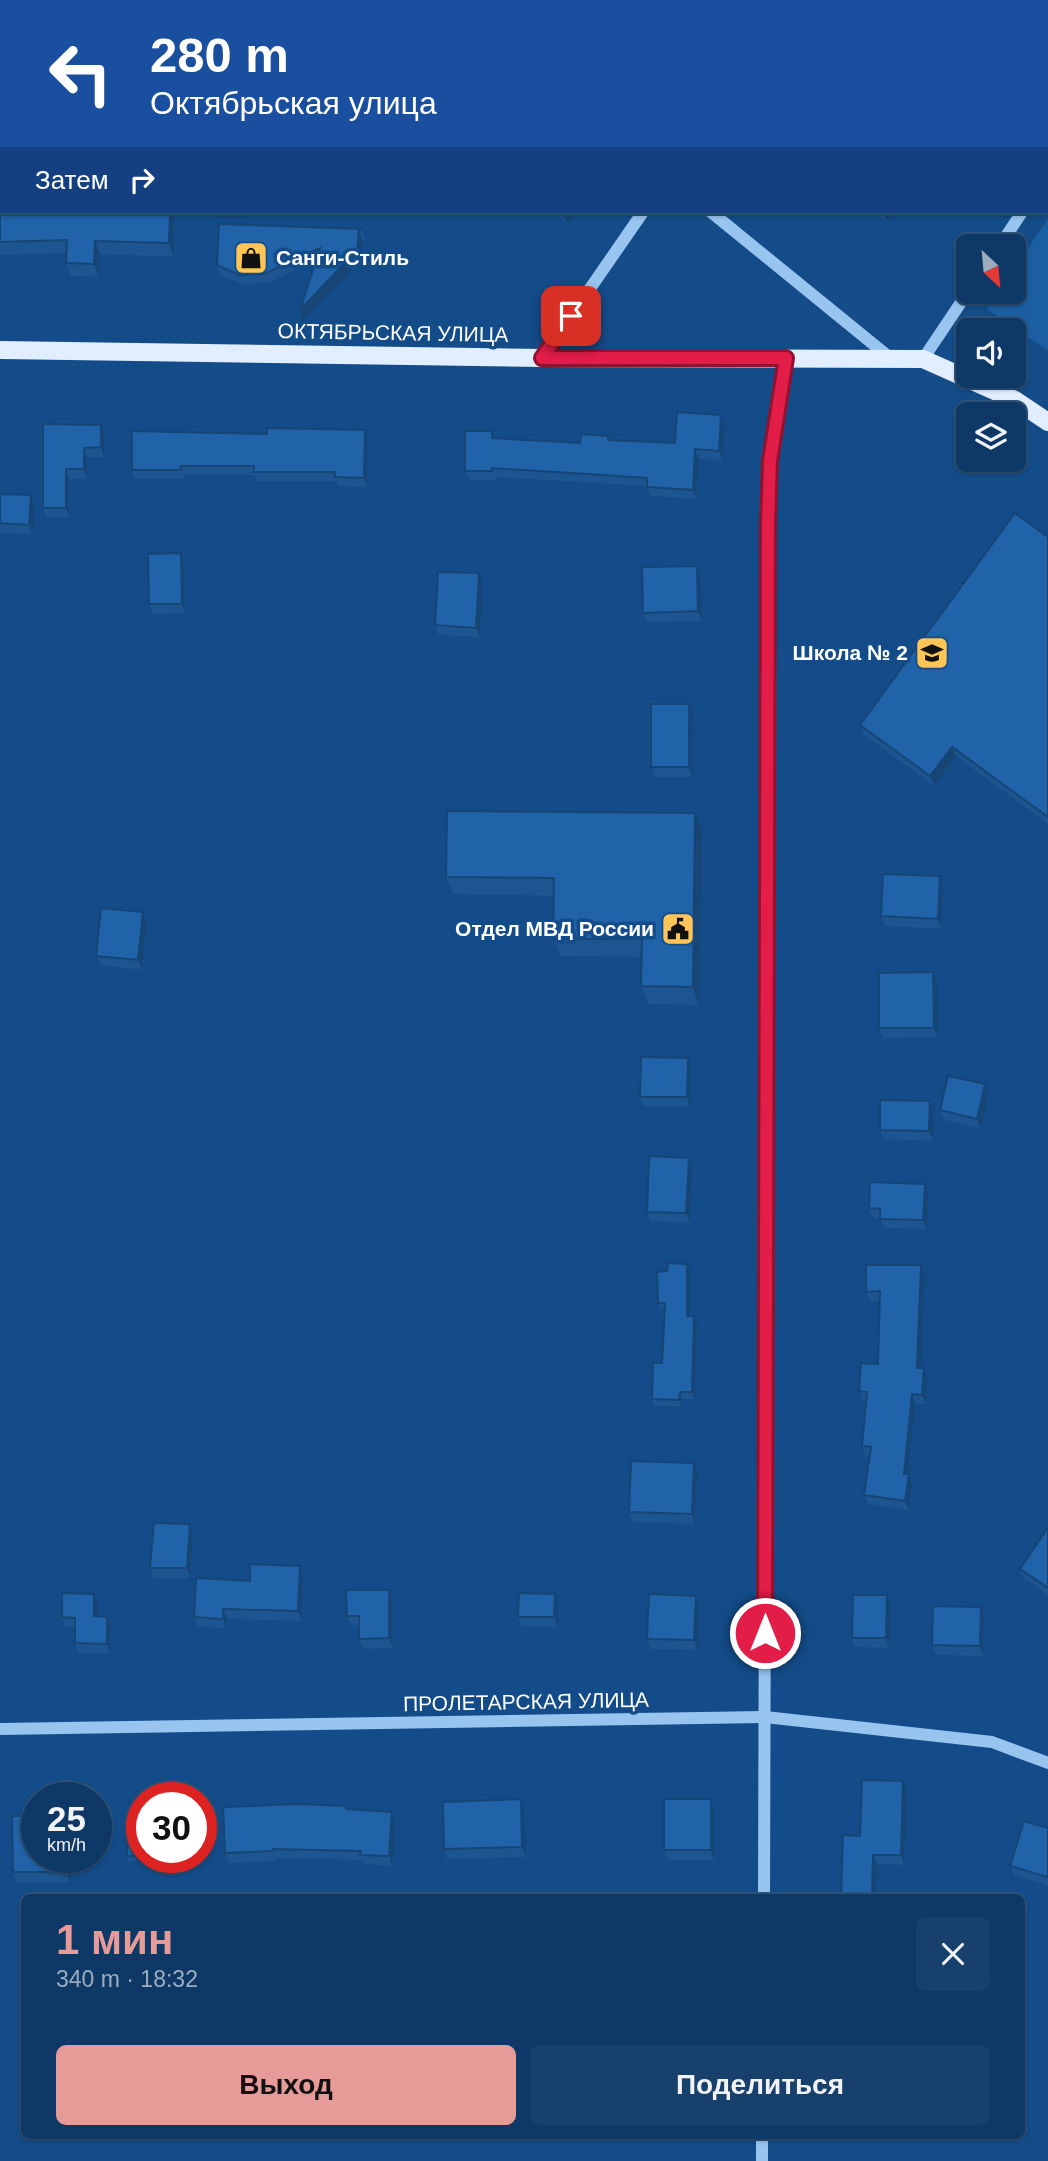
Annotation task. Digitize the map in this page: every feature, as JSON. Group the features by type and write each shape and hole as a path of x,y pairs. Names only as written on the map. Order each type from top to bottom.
{"main road":[{"name":"ОКТЯБРЬСКАЯ УЛИЦА","path":"0,350 542,358 923,359"},
{"path":"923,359 1015,400 1048,422"}],"street":[{"path":"542,358 642,214"},
{"path":"713,214 889,358"},
{"path":"1008,234 1021,214"},
{"path":"923,359 960,304"},
{"path":"764,1894 768,523 770,461 786,358"},
{"name":"ПРОЛЕТАРСКАЯ УЛИЦА","path":"0,1730 765,1717 992,1742 1048,1763"},
{"path":"762,2139 762,2161"}],"shaded area":[{"path":"1048,219 1048,351 1026,336 1026,318 1000,318 987,309 990,304 1026,304 1026,251"}],"building":[{"path":"0,214 170,214 169,243 95,241 94,264 66,263 67,240 0,242"},
{"path":"219,224 362,229 359,230 357,250 300,310 320,248 264,274 239,275 217,265"},
{"path":"677,412 721,415 719,451 695,449 693,490 647,487 647,478 492,468 492,471 465,471 465,431 492,431 492,438 580,443 581,434 608,436 608,440 675,443"},
{"path":"43,424 101,425 101,447 84,448 84,469 66,469 66,508 43,508"},
{"path":"267,428 365,430 364,478 335,477 335,472 254,472 254,466 181,466 180,470 132,470 132,431 267,434"},
{"path":"0,494 31,495 29,525 0,523"},
{"path":"1015,513 1048,537 1048,817 952,747 930,776 860,725"},
{"path":"181,553 182,604 149,604 148,554"},
{"path":"697,566 698,611 643,613 642,567"},
{"path":"438,572 479,573 476,628 435,625"},
{"path":"651,704 689,704 689,767 651,767"},
{"path":"447,811 695,813 693,987 641,986 642,939 553,939 554,878 446,877"},
{"path":"883,874 940,876 938,919 881,916"},
{"path":"101,908 143,912 138,960 96,956"},
{"path":"933,972 934,1028 879,1028 879,973"},
{"path":"641,1057 688,1058 687,1097 640,1097"},
{"path":"948,1076 985,1084 977,1119 940,1110"},
{"path":"880,1100 930,1101 929,1131 880,1130"},
{"path":"649,1156 689,1158 686,1213 647,1212"},
{"path":"870,1182 925,1184 923,1220 880,1219 880,1209 869,1208"},
{"path":"668,1263 687,1264 687,1316 694,1316 692,1392 680,1392 679,1400 652,1399 653,1363 662,1363 665,1303 658,1303 657,1272 667,1271"},
{"path":"866,1265 921,1265 917,1368 924,1368 922,1395 912,1394 904,1474 909,1474 905,1501 864,1495 871,1447 862,1446 867,1392 859,1391 861,1363 878,1364 880,1291 866,1292"},
{"path":"631,1461 694,1463 692,1514 629,1512"},
{"path":"154,1523 190,1524 187,1568 150,1568"},
{"path":"1048,1530 1048,1588 1020,1569"},
{"path":"250,1564 300,1566 298,1611 223,1609 223,1619 194,1617 196,1578 250,1581"},
{"path":"346,1590 389,1590 389,1638 359,1639 359,1616 347,1616"},
{"path":"62,1593 94,1594 94,1616 107,1617 107,1644 75,1643 75,1618 62,1617"},
{"path":"519,1593 555,1594 554,1617 518,1617"},
{"path":"649,1594 696,1596 694,1640 647,1639"},
{"path":"853,1595 887,1595 886,1638 852,1638"},
{"path":"933,1606 981,1607 980,1646 932,1645"},
{"path":"862,1780 903,1781 901,1855 873,1855 872,1894 841,1894 843,1835 860,1836"},
{"path":"521,1799 522,1847 444,1849 443,1802"},
{"path":"664,1799 711,1799 711,1850 664,1850"},
{"path":"297,1804 346,1806 346,1809 392,1812 389,1856 360,1855 361,1851 273,1849 225,1853 223,1807"},
{"path":"12,1816 21,1816 21,1872 13,1872"},
{"path":"1024,1821 1048,1828 1048,1877 1010,1866"}],"place":[{"name":"Санги-Стиль","path":"251,258"},
{"name":"Школа № 2","path":"932,653"},
{"name":"Отдел МВД России","path":"678,929"}],"route":[{"path":"571,316 542,358 786,358 770,461 768,523 765,1633"}]}
